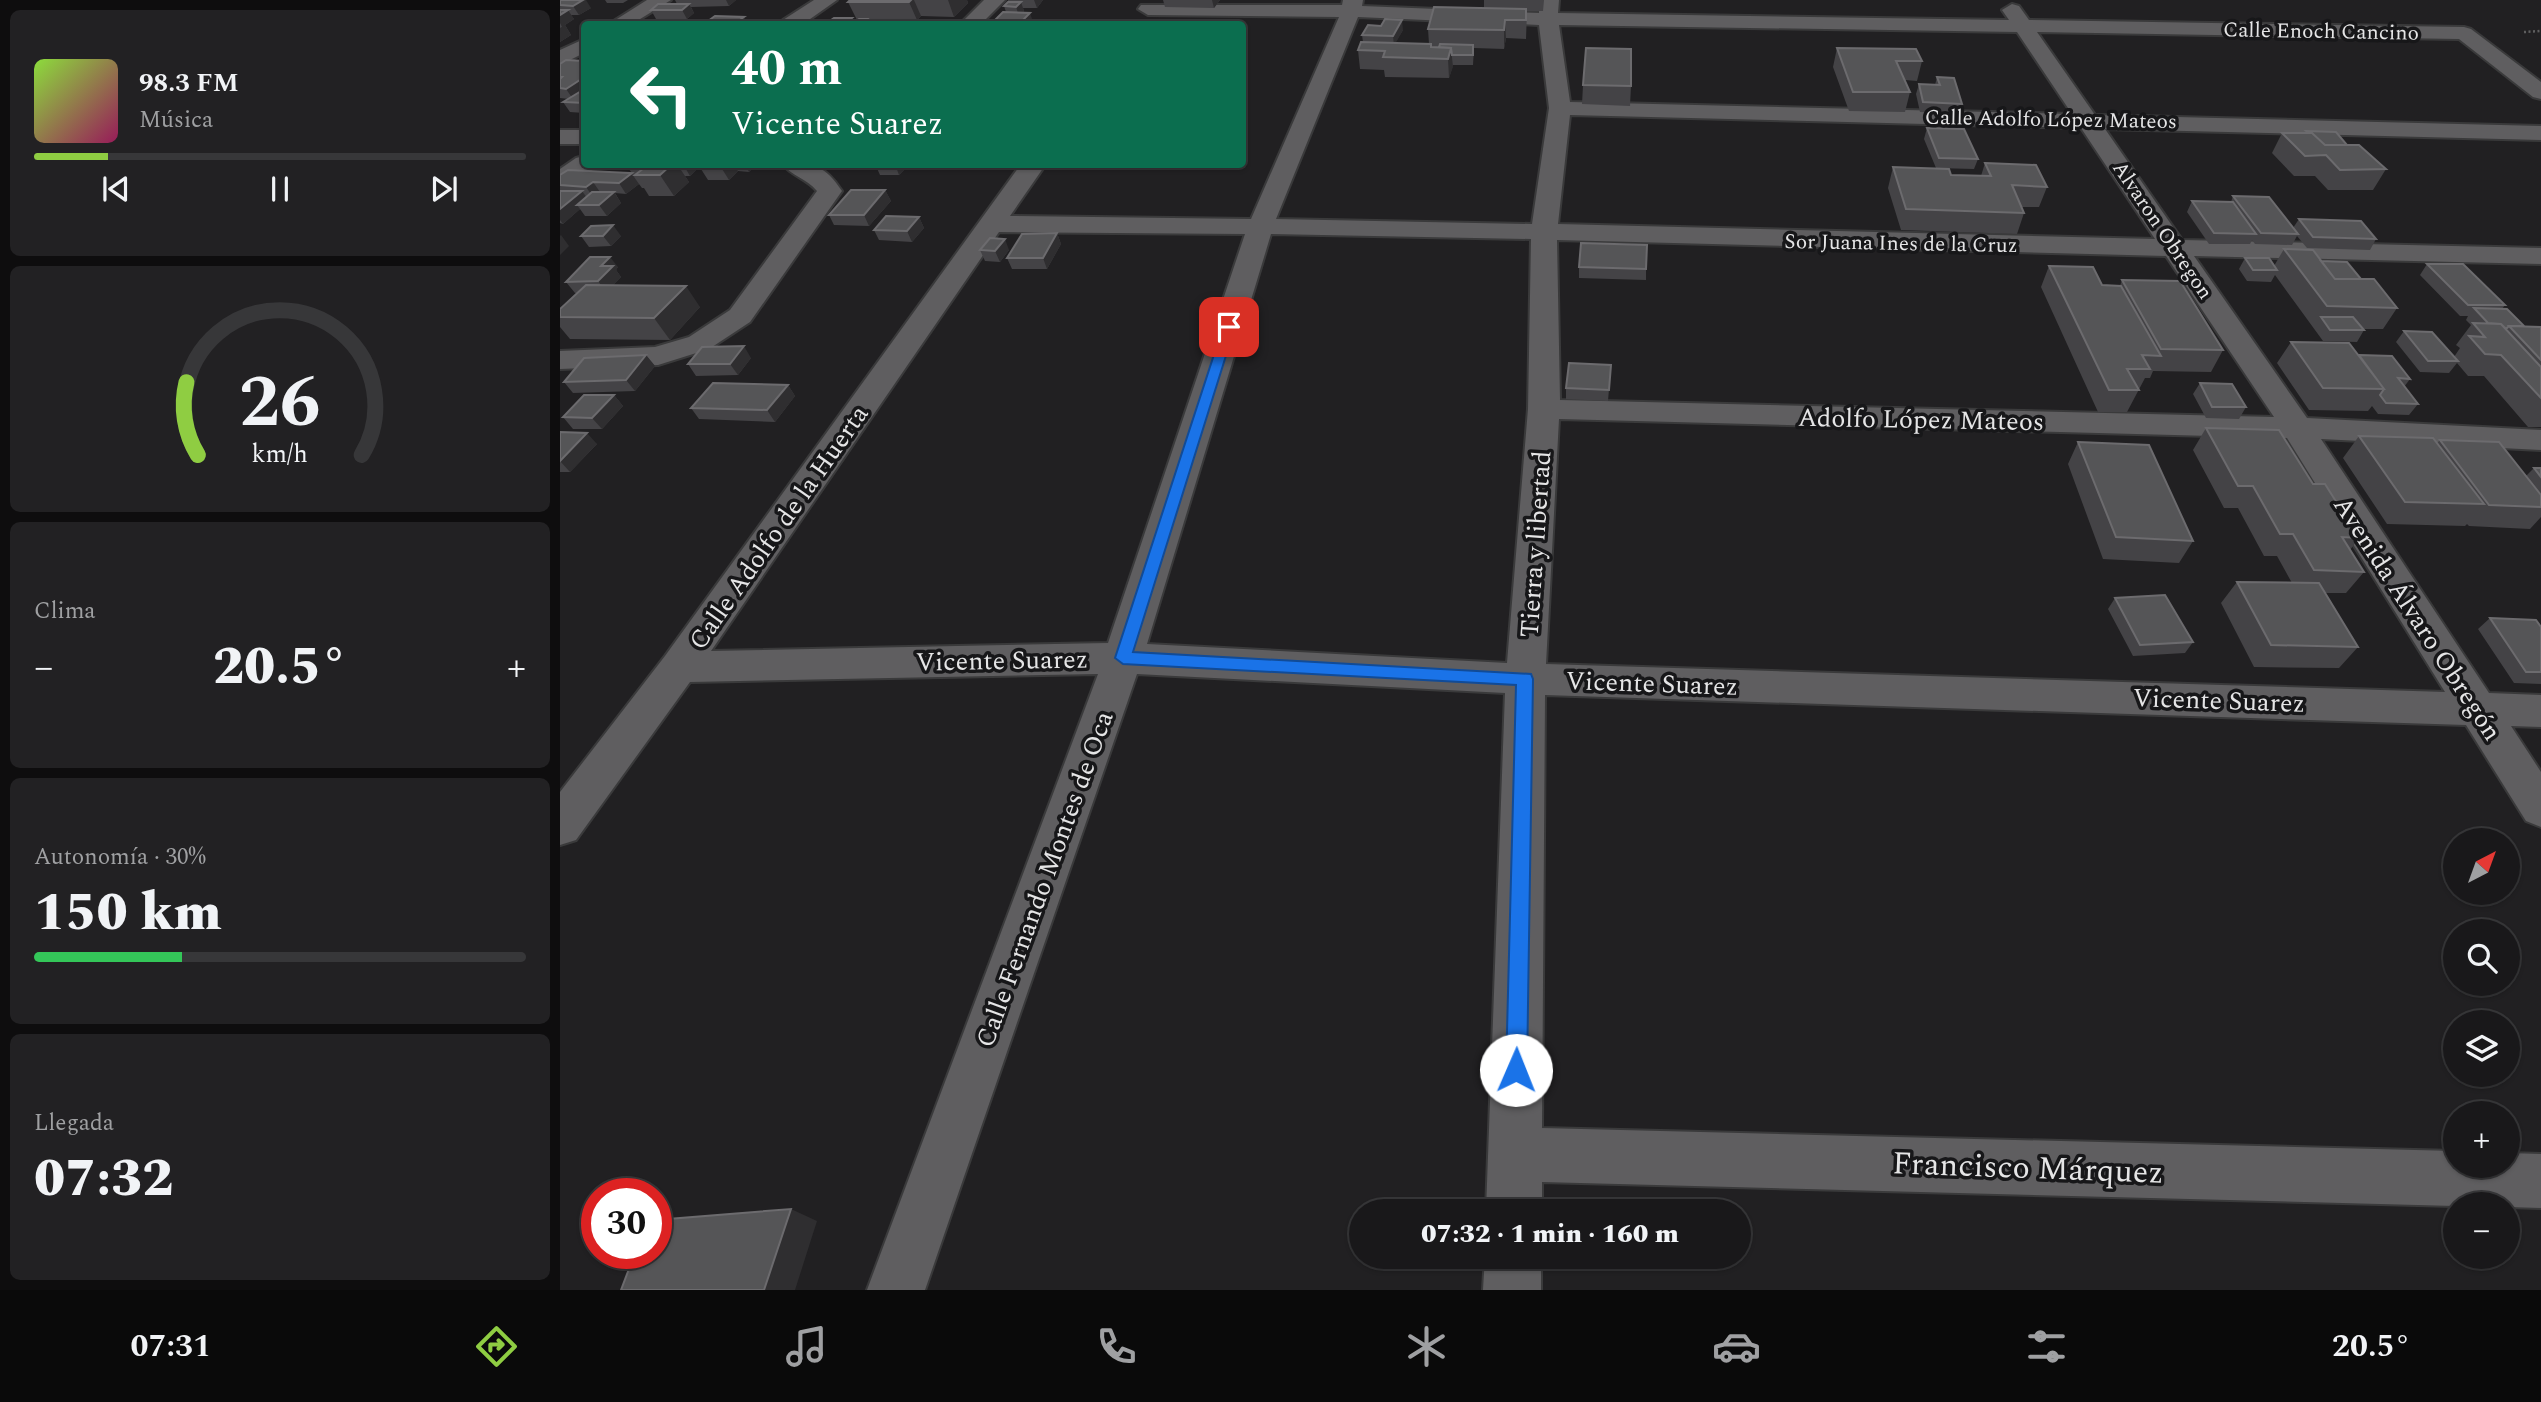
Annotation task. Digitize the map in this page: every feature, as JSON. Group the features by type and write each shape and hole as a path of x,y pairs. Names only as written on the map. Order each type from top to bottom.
{"street":[{"path":"624,21 661,0"},
{"path":"795,21 827,0"},
{"path":"973,21 995,0"},
{"name":"Alvaron Obregon","path":"2004,0 2297,428"},
{"name":"Calle Enoch Cancino","path":"1147,11 1352,6 2024,26 2464,33 2541,92"},
{"name":"Calle Fernando Montes de Oca","path":"896,1290 1123,658 1261,225 1352,6"},
{"path":"1544,234 1560,108 1548,10"},
{"path":"560,59 581,47"},
{"name":"Calle Adolfo López Mateos","path":"1560,108 2541,133"},
{"path":"560,137 581,137"},
{"path":"560,181 581,165"},
{"path":"562,346 658,356 699,343 740,316 830,191 817,175 802,168"},
{"name":"Calle Adolfo de la Huerta","path":"560,826 679,667 1031,168"},
{"name":"Sor Juana Ines de la Cruz","path":"991,224 1261,225 2176,250 2541,256"},
{"name":"Tierra y libertad","path":"1514,1199 1525,679 1544,410 1544,234"},
{"name":"Adolfo López Mateos","path":"1544,410 2297,428"},
{"path":"2297,428 2541,440"},
{"name":"Avenida Álvaro Obregón","path":"2297,428 2541,808"},
{"name":"Vicente Suarez","path":"679,667 1123,658 1525,679 2541,711"},
{"name":"Francisco Márquez","path":"1514,1154 2541,1181"},
{"path":"1512,1290 1513,1269"}],"building":[{"path":"560,0 583,0 573,6 560,5"},
{"path":"850,0 911,0 848,2"},
{"path":"1008,2 1021,2 1016,7 1004,6"},
{"path":"658,4 689,4 682,10 651,10"},
{"path":"1434,7 1526,9 1526,20 1505,20 1504,30 1428,29"},
{"path":"1003,12 1030,13 1022,21 994,21"},
{"path":"715,16 744,17 738,21 708,21"},
{"path":"834,18 852,18 848,21 830,21"},
{"path":"1385,19 1402,20 1393,36 1362,35 1368,25 1381,26"},
{"path":"1361,42 1431,44 1431,47 1451,48 1448,59 1383,57 1385,51 1358,50"},
{"path":"1440,44 1473,45 1473,55 1452,55 1451,48 1439,47"},
{"path":"1586,48 1631,49 1631,86 1583,85"},
{"path":"1837,48 1916,49 1922,61 1896,61 1910,92 1853,92"},
{"path":"566,60 581,61 581,80 566,89 560,88 560,64"},
{"path":"1937,77 1954,78 1962,104 1923,102 1919,84 1940,85"},
{"path":"581,92 581,103 563,102"},
{"path":"1927,128 1964,129 1978,159 1939,158"},
{"path":"2306,131 2336,132 2347,145 2325,145"},
{"path":"2282,133 2312,133 2325,145 2359,145 2386,169 2340,170 2326,155 2305,156"},
{"path":"1985,163 2036,165 2047,187 2012,185 2024,213 1906,209 1893,167 1949,169 1951,175 1991,176"},
{"path":"644,168 668,168 660,175 635,175"},
{"path":"568,170 632,173 619,183 593,182 586,187 560,185 560,175"},
{"path":"851,190 885,190 864,215 829,215"},
{"path":"560,191 582,191 560,209"},
{"path":"592,192 614,192 599,205 577,205"},
{"path":"2233,196 2269,197 2298,234 2261,233"},
{"path":"2192,201 2233,202 2256,234 2214,233"},
{"path":"886,216 919,217 907,231 874,230"},
{"path":"2299,219 2361,221 2376,239 2313,237"},
{"path":"613,225 603,236 581,236 591,226"},
{"path":"1057,233 1043,258 1007,258 1022,234"},
{"path":"990,238 1005,239 995,251 980,250"},
{"path":"1581,243 1647,245 1646,269 1579,267"},
{"path":"2284,249 2313,250 2335,279 2374,279 2397,308 2327,306"},
{"path":"590,257 610,257 601,266 613,266 598,281 566,282"},
{"path":"2245,258 2269,258 2277,270 2253,270"},
{"path":"2321,261 2347,262 2361,279 2335,279"},
{"path":"2427,264 2463,264 2505,305 2468,305"},
{"path":"2049,266 2093,267 2102,285 2121,286 2161,356 2142,355 2150,369 2127,369 2139,390 2109,390"},
{"path":"2122,280 2180,281 2223,350 2161,349"},
{"path":"586,285 686,286 654,318 560,317 560,309"},
{"path":"2474,308 2507,309 2524,326 2509,326 2506,329 2501,324 2488,323"},
{"path":"2321,317 2353,317 2364,330 2330,330"},
{"path":"2473,323 2501,324 2541,367 2541,398 2501,355 2485,354 2469,336 2485,337"},
{"path":"2509,326 2541,327 2541,360"},
{"path":"2404,331 2432,332 2458,361 2428,361"},
{"path":"2291,342 2349,343 2384,389 2323,388"},
{"path":"744,346 730,364 688,364 702,347"},
{"path":"646,355 626,380 564,382 584,358"},
{"path":"2359,355 2392,356 2410,379 2398,378 2418,404 2386,403 2380,395 2384,389"},
{"path":"1569,363 1611,365 1609,390 1566,388"},
{"path":"713,383 788,385 767,410 691,408"},
{"path":"2200,383 2232,384 2246,407 2212,407"},
{"path":"584,395 614,395 592,418 563,417"},
{"path":"2206,428 2279,430 2313,484 2325,484 2359,538 2342,537 2364,572 2314,570 2293,534 2280,534 2253,486 2238,486"},
{"path":"560,432 587,433 560,461"},
{"path":"2359,436 2433,438 2484,504 2405,502"},
{"path":"2440,440 2499,442 2541,495 2541,507 2489,505"},
{"path":"2078,442 2149,445 2193,541 2116,537"},
{"path":"2534,468 2541,468 2541,477"},
{"path":"2237,582 2319,583 2358,647 2271,645"},
{"path":"2165,595 2193,642 2140,645 2115,598"},
{"path":"2490,618 2536,620 2541,627 2541,672 2526,672"},
{"path":"791,1209 764,1290 621,1290 629,1269 672,1269 672,1219"}],"route":[{"path":"1229,327 1123,658 1525,679 1516,1070"}]}
